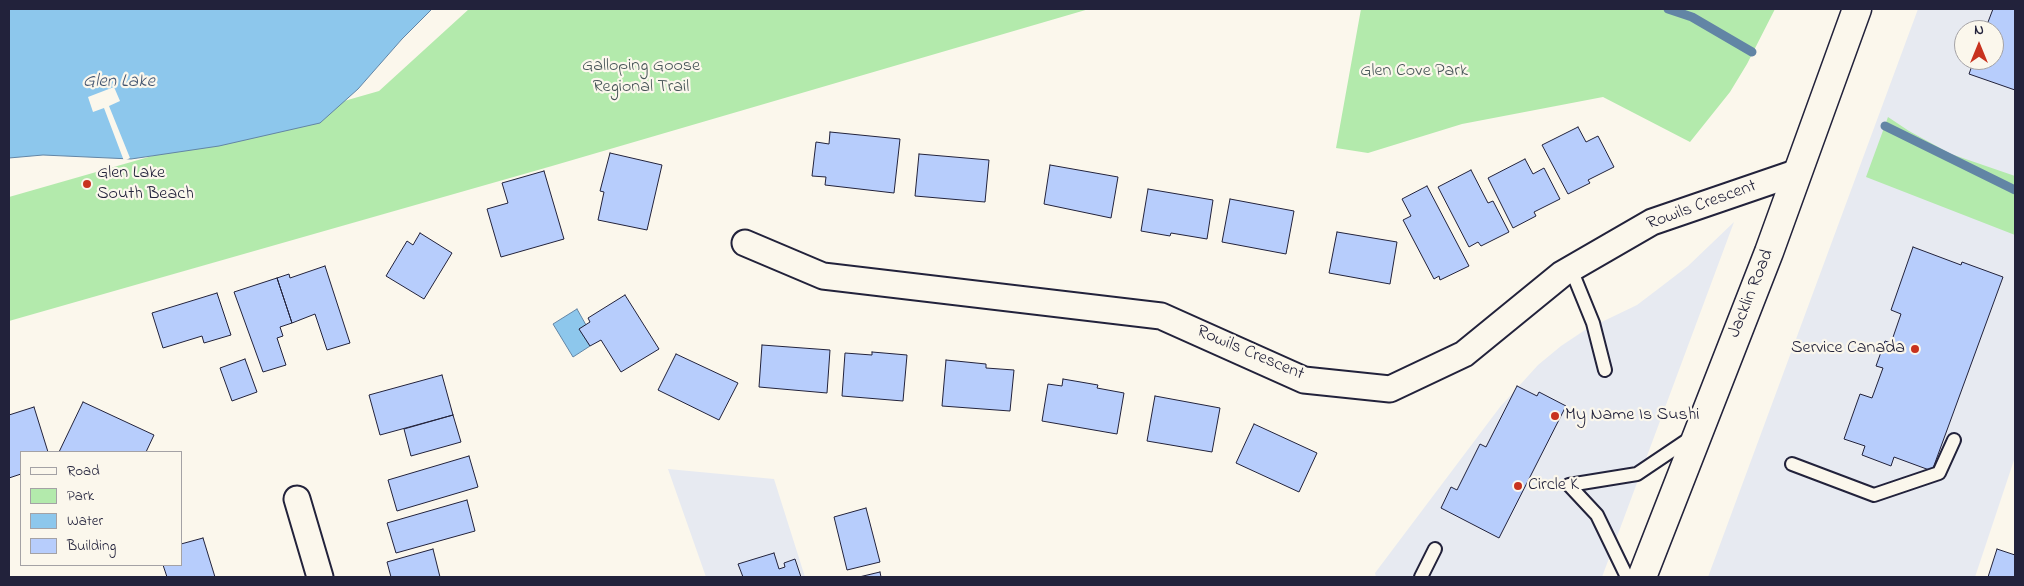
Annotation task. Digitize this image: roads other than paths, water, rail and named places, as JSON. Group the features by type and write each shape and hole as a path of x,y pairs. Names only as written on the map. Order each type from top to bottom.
{"main road":[{"name":"Jacklin Road","path":"1642,577 1769,252 1857,9"}],"street":[{"name":"Rowils Crescent","path":"745,243 823,276 1161,316 1304,380 1390,389 1464,354 1562,274 1652,222 1798,172"},
{"path":"297,498 320,577"}],"lane":[{"path":"1571,269 1593,323 1605,370"},
{"path":"1627,577 1597,514 1569,485 1636,474 1697,434"},
{"path":"1792,464 1874,494 1939,473 1954,440"},
{"path":"1421,577 1435,548"}],"water":[{"name":"Glen Lake","path":"9,9 432,9 402,39 358,89 320,123 219,146 131,159 43,155 9,158"},
{"path":"577,309 586,325 579,329 590,346 573,357 553,324"}],"waterway":[{"path":"1668,9 1692,17 1752,52"},
{"path":"1885,126 2015,190"}],"place":[{"name":"Glen Lake South Beach","path":"87,184"},
{"name":"Service Canada","path":"1915,349"},
{"name":"My Name Is Sushi","path":"1555,416"},
{"name":"Circle K","path":"1518,486"}],"park label":[{"name":"Glen Cove Park","path":"1414,72"},
{"name":"Galloping Goose Regional Trail","path":"641,77"}]}
